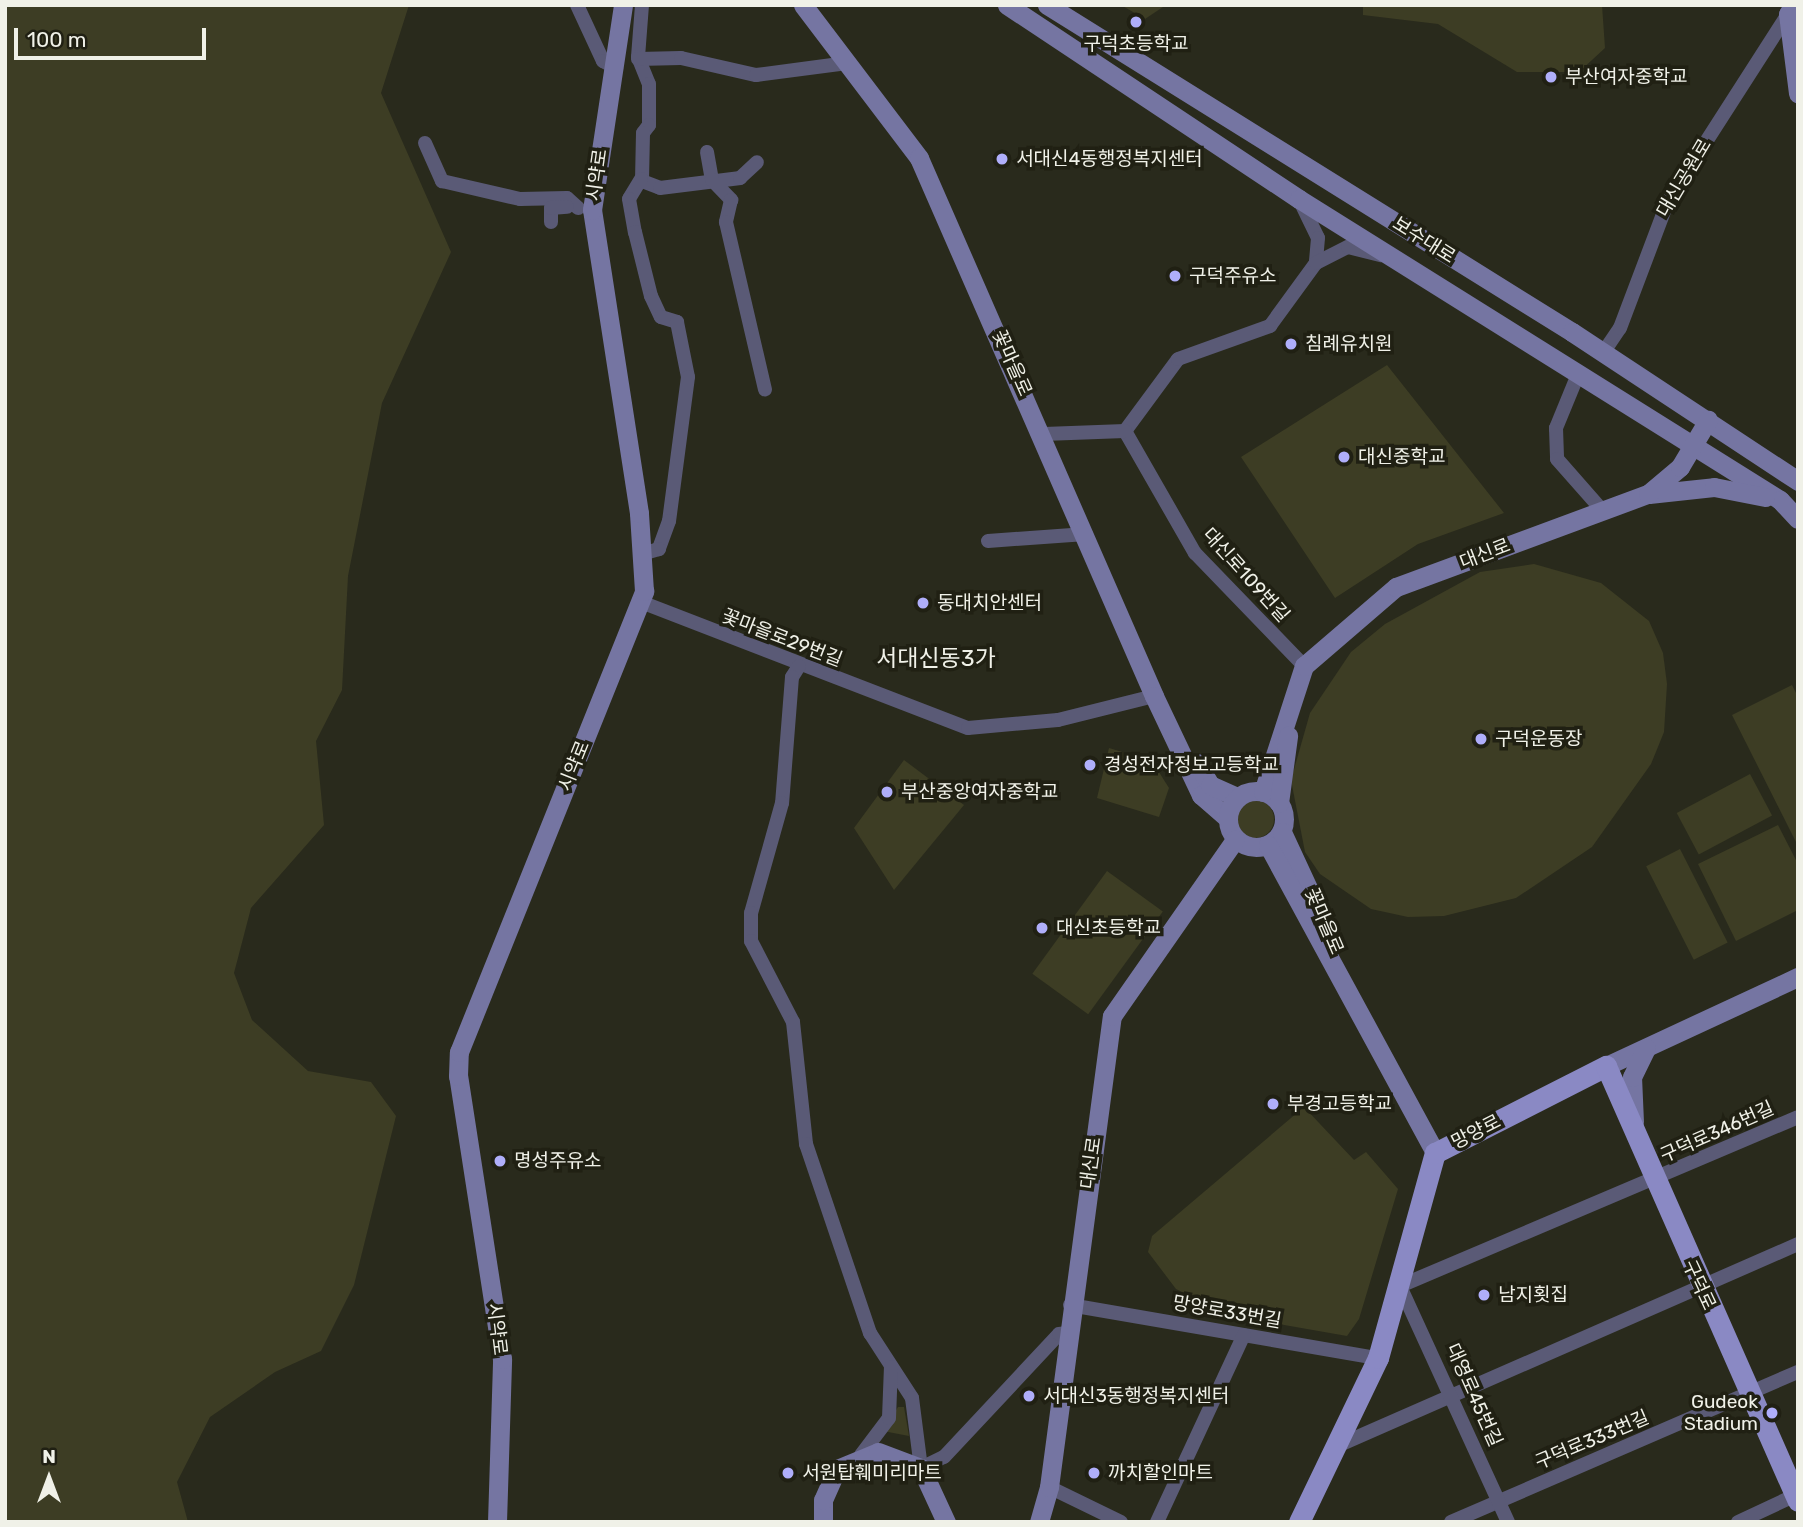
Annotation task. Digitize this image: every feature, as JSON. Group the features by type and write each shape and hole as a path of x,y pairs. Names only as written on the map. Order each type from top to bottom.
{"main road":[{"name":"시약로","path":"497,1522 502,1359 458,1076 459,1052 641,602 642,554 585,205 616,68 623,5"},
{"name":"꽃마을로","path":"803,5 919,158 1044,433 1154,696 1180,745 1201,795 1227,818 1236,840"},
{"name":"보수대로","path":"1007,5 1299,199 1394,254 1780,500 1798,519"},
{"name":"보수대로","path":"1047,5 1603,353 1798,481"},
{"name":"대신공원로","path":"1790,8 1798,93"},
{"name":"대신로","path":"1304,666 1396,587 1648,494 1680,467 1708,420"},
{"path":"1648,494 1714,487 1780,500"},
{"path":"1227,818 1237,797 1271,797 1287,718 1304,666"},
{"name":"꽃마을로","path":"1180,745 1210,785 1237,797"},
{"name":"꽃마을로","path":"1271,797 1275,839 1361,1013 1435,1153"},
{"path":"1236,840 1275,839"},
{"name":"대신로","path":"1039,1522 1049,1487 1070,1304 1112,1016 1236,840"},
{"name":"망양로","path":"1299,1522 1378,1358 1435,1153 1606,1066 1798,977"},
{"path":"1637,1144 1631,1087 1646,1048"},
{"name":"구덕로","path":"1606,1066 1653,1183 1797,1496"},
{"path":"823,1522 827,1485 844,1462 860,1455 895,1454 920,1468 947,1522"}],"street":[{"path":"577,5 603,61 616,68"},
{"path":"642,5 638,59 649,84 641,179 629,204 650,292 661,317 677,322 688,377 673,503 661,547 642,554"},
{"name":"대신공원로","path":"1603,353 1620,328 1668,201 1790,8"},
{"path":"638,59 681,58 756,75 847,63"},
{"path":"425,143 442,181 520,199 567,198 585,205"},
{"path":"707,152 712,180 731,200 726,222 765,390"},
{"path":"641,179 660,188 751,174 757,162"},
{"path":"1299,199 1318,238 1317,263"},
{"path":"551,222 554,206 585,205"},
{"path":"1044,433 1125,431 1178,359 1270,326 1317,263 1348,247 1394,254"},
{"path":"680,337 684,313"},
{"path":"1579,372 1556,428 1557,459 1602,510"},
{"name":"대신로109번길","path":"1125,431 1195,553 1304,666"},
{"path":"988,541 1086,534"},
{"name":"꽃마을로29번길","path":"641,602 799,666 968,728 1058,720 1154,696"},
{"path":"799,666 792,677 782,803 751,913 751,941 793,1022 806,1144 870,1333 890,1359 912,1398 920,1468 944,1457 1059,1334 1067,1333"},
{"name":"구덕로346번길","path":"1400,1286 1653,1183 1798,1117"},
{"path":"1337,1446 1455,1398 1700,1285 1798,1244"},
{"name":"대영로45번길","path":"1400,1286 1455,1398 1508,1522"},
{"name":"망양로33번길","path":"1070,1304 1378,1358"},
{"path":"1157,1522 1244,1335"},
{"path":"860,1455 892,1407 890,1359"},
{"name":"구덕로333번길","path":"1451,1522 1798,1372"},
{"path":"1049,1487 1121,1522"},
{"path":"1738,1522 1797,1496"}],"shaded area":[{"path":"5,5 409,5 381,93 451,252 382,403 348,576 342,690 316,741 324,825 251,908 234,973 252,1020 308,1071 371,1082 396,1116 354,1285 321,1351 275,1372 210,1417 177,1482 188,1522 5,1522"},
{"path":"1121,5 1166,5 1145,19"},
{"path":"1363,5 1602,5 1605,48 1579,72 1517,72 1438,24 1363,15"},
{"path":"1387,365 1504,513 1418,544 1335,598 1241,457"},
{"name":"구덕운동장","path":"1534,564 1601,583 1649,621 1663,653 1667,684 1664,732 1651,764 1592,847 1516,898 1444,916 1408,917 1371,909 1320,874 1305,852 1291,780 1310,713 1351,652 1385,624 1480,572"},
{"path":"1792,685 1798,697 1798,846 1732,715"},
{"path":"1109,748 1152,761 1169,788 1159,817 1097,798"},
{"path":"904,760 964,805 894,890 854,828"},
{"path":"1750,774 1772,815 1699,854 1677,813"},
{"path":"1255,800 1268,806 1274,819 1268,832 1255,838 1242,832 1236,819 1242,806"},
{"path":"1778,825 1798,864 1798,910 1736,941 1698,864"},
{"path":"1680,849 1728,943 1694,960 1646,866"},
{"path":"1107,871 1163,912 1088,1014 1032,974"},
{"path":"1304,1107 1354,1160 1366,1152 1398,1189 1359,1319 1347,1336 1250,1319 1234,1301 1202,1302 1176,1289 1148,1252 1152,1236"},
{"path":"898,1407 904,1407 909,1436 883,1431"}],"place":[{"name":"구덕초등학교","path":"1136,22"},
{"name":"부산여자중학교","path":"1551,77"},
{"name":"서대신4동행정복지센터","path":"1002,159"},
{"name":"구덕주유소","path":"1175,276"},
{"name":"침례유치원","path":"1291,344"},
{"name":"대신중학교","path":"1344,457"},
{"name":"동대치안센터","path":"923,603"},
{"name":"구덕운동장","path":"1481,739"},
{"name":"경성전자정보고등학교","path":"1090,765"},
{"name":"부산중앙여자중학교","path":"887,792"},
{"name":"대신초등학교","path":"1042,928"},
{"name":"부경고등학교","path":"1273,1104"},
{"name":"명성주유소","path":"500,1161"},
{"name":"남지횟집","path":"1484,1295"},
{"name":"서대신3동행정복지센터","path":"1029,1396"},
{"name":"Gudeok Stadium","path":"1772,1413"},
{"name":"서원탑훼미리마트","path":"788,1473"},
{"name":"까치할인마트","path":"1094,1473"}],"district":[{"name":"서대신동3가","path":"936,658"}]}
